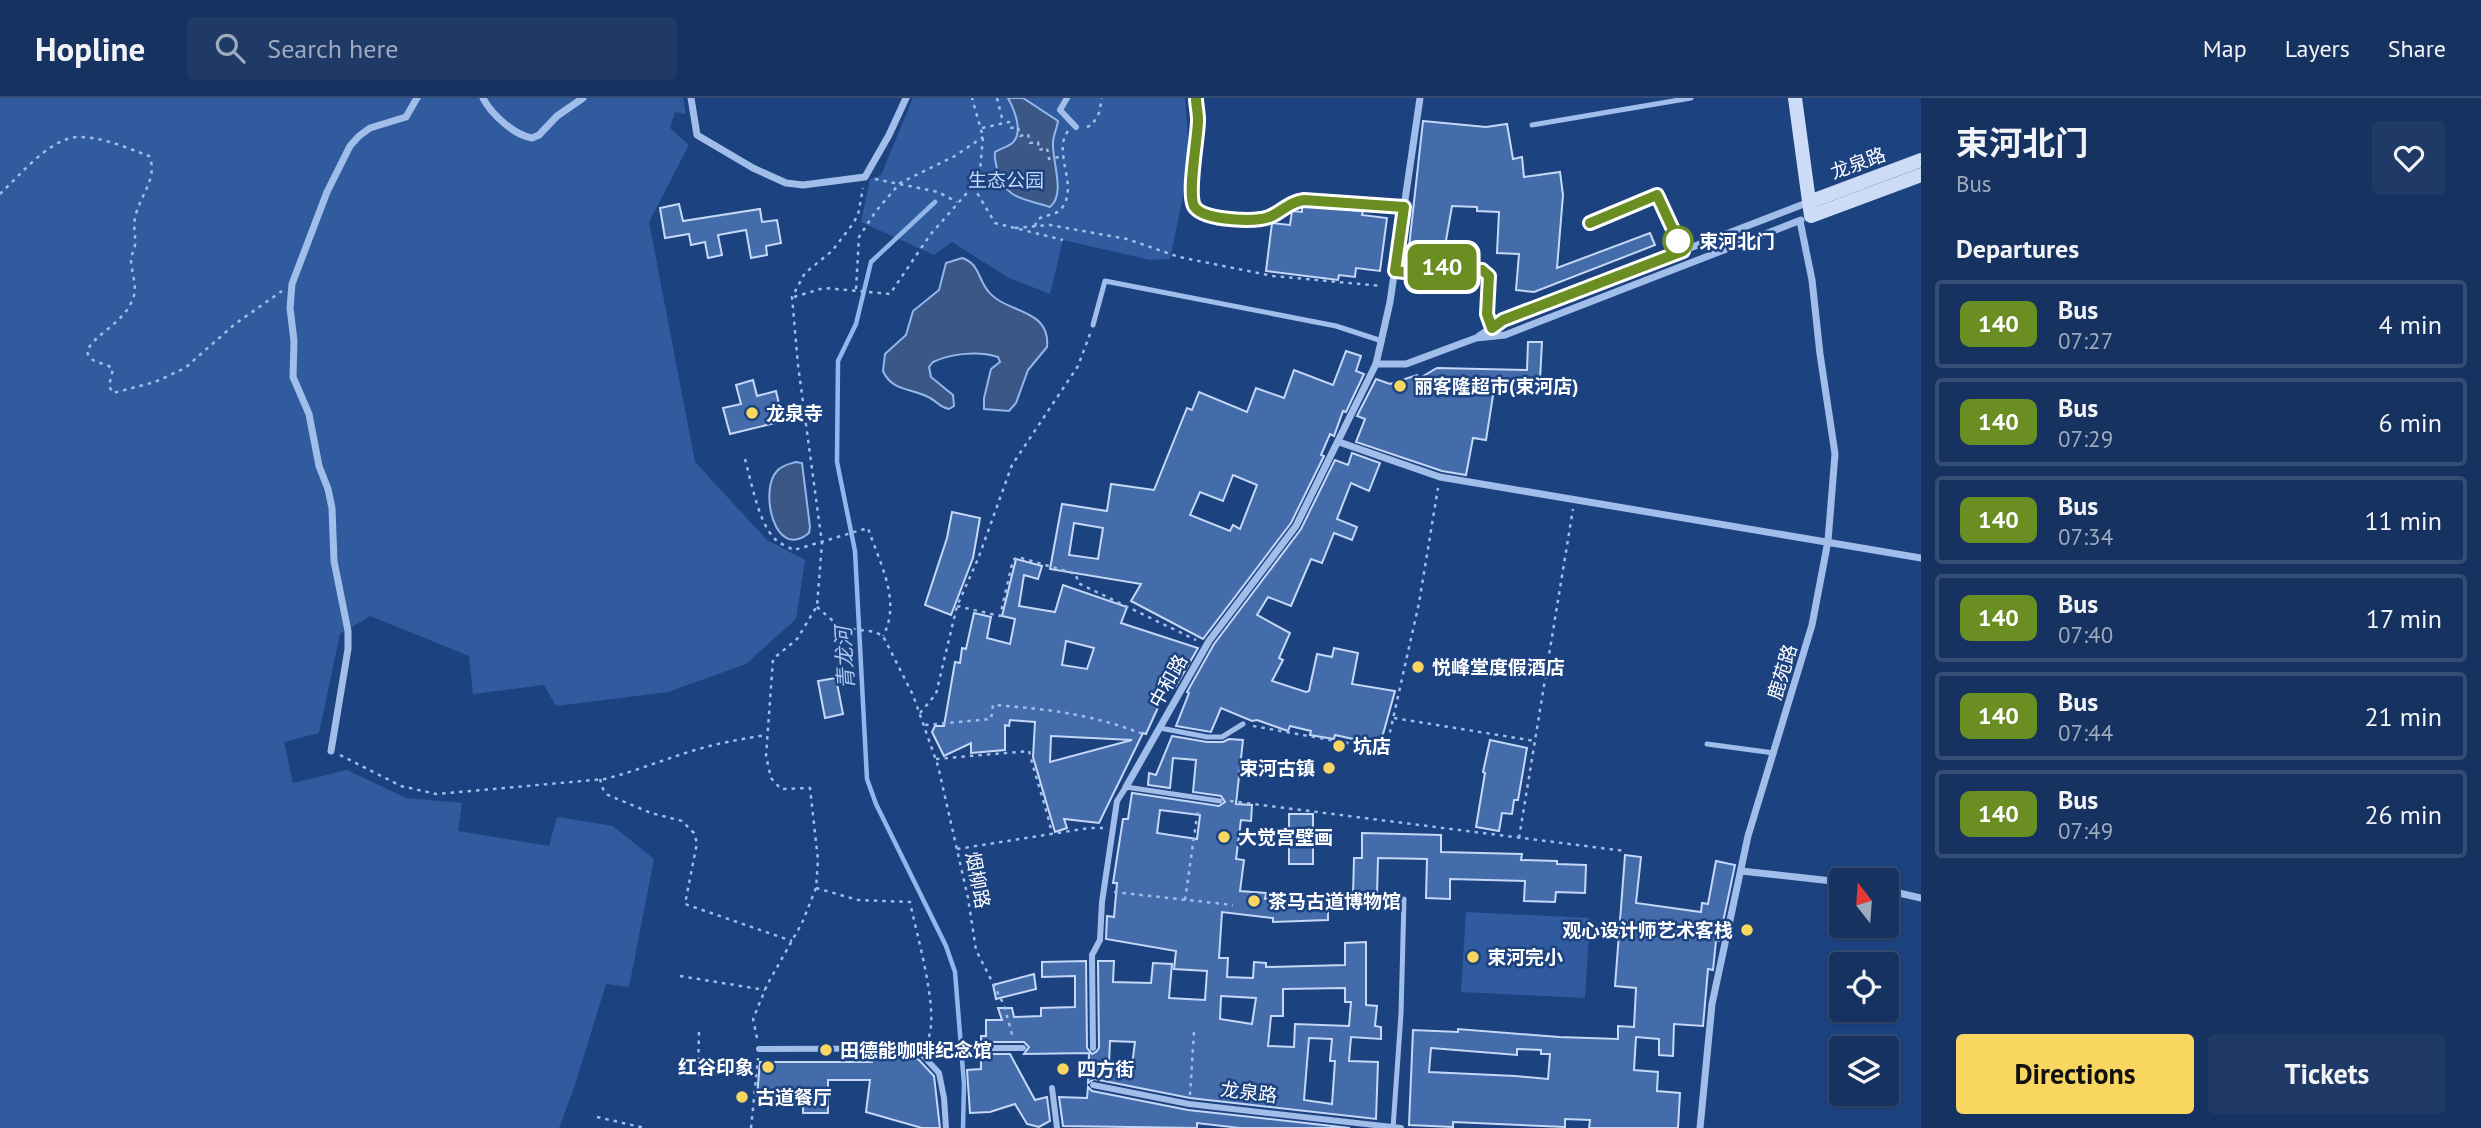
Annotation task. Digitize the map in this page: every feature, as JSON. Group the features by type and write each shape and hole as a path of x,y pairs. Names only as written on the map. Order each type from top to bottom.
{"main road":[{"path":"1795,98 1806,213"},
{"name":"龙泉路","path":"1806,213 1921,160"},
{"name":"龙泉路","path":"1806,213 1921,175"}],"street":[{"path":"331,751 348,649 348,631 334,561 332,508 328,489 319,466 309,414 293,377 294,341 290,308 292,284 327,192 350,145 370,128 406,117 417,98"},
{"path":"483,98 491,110 520,134 532,138 583,98"},
{"path":"691,98 697,135 776,180 803,185 865,177 906,98"},
{"path":"1067,98 1060,110 1076,127"},
{"path":"1196,98 1198,119 1192,199 1197,209 1205,215 1259,220 1304,200 1404,207"},
{"name":"中和路","path":"1093,1048 1092,956 1100,940 1117,801 1206,645 1296,526 1376,364 1395,271 1420,98"},
{"path":"1376,364 1406,364 1476,338 1503,320 1683,251 1806,213"},
{"path":"1476,338 1505,335 1806,213"},
{"name":"鹿苑路","path":"1700,1128 1712,1004 1748,836 1812,625 1828,541 1835,454 1820,354 1806,213"},
{"path":"1339,442 1440,477 1921,558"},
{"path":"1741,871 1829,881"},
{"path":"1899,893 1921,898"},
{"path":"923,1048 939,1073 946,1128"},
{"path":"759,1049 1023,1048"},
{"name":"龙泉路","path":"1093,1085 1189,1104 1401,1128"},
{"path":"1052,1088 1057,1128"}],"lane":[{"path":"1532,125 1691,98"},
{"path":"1590,223 1657,195 1683,251"},
{"path":"1395,271 1425,274 1433,266 1482,270 1489,276 1487,314 1492,328"},
{"path":"1093,325 1105,281 1336,326 1381,341"},
{"path":"1160,728 1207,737 1222,737 1243,724"},
{"path":"1707,744 1774,752"},
{"path":"1126,787 1220,801"},
{"path":"1393,1128 1401,1014 1404,899"}],"path":[{"path":"792,297 824,288 890,294 930,235 973,186 983,159 984,137 972,98"},
{"path":"997,98 1004,123"},
{"path":"1035,226 1042,216 1054,214 1063,207 1068,187 1063,138 1070,129 1092,125 1099,113 1102,98"},
{"path":"982,128 1009,122 1010,128 1018,127 1020,136 1028,134 1030,143 1038,142 1039,150 1047,148 1049,159 1063,156"},
{"path":"0,194 50,148 66,139 78,136 95,139 149,156 152,165 150,178 134,220 135,246 131,258 136,289 133,302 116,324 87,351 93,361 113,369 109,386 113,393 155,383 185,368 235,324 292,284"},
{"path":"856,289 859,237 876,211 900,183 955,156 984,137"},
{"path":"751,1128 759,1049 753,1018 816,888 818,860 810,788 781,789 771,778 767,763 773,659 797,639 817,606 824,542 798,365 792,297 805,273 832,251 858,215 865,177 938,192 957,202"},
{"path":"973,186 995,223 1063,240"},
{"path":"1015,228 1050,225 1127,239 1179,257 1273,276 1392,287"},
{"path":"920,713 936,694 957,606 978,559 1012,464 1078,366 1093,325"},
{"path":"745,459 766,528 775,539 794,550 867,528 891,594 891,612 883,636 875,632 840,627 817,606"},
{"path":"1243,724 1386,750 1419,603 1440,477"},
{"path":"1519,838 1575,500"},
{"path":"957,606 999,616 1013,560 1018,557 1076,574 1078,583 1206,645"},
{"name":"烟柳路","path":"883,636 920,713 936,759 957,849 976,950 1004,1005 1014,1048"},
{"path":"925,725 991,719 993,705 1060,710 1109,721 1154,738"},
{"path":"1394,718 1535,741"},
{"path":"331,751 401,786 436,794 600,779 630,773 729,741 768,735"},
{"path":"936,759 1029,751 1052,834"},
{"path":"600,779 608,795 651,813 682,821 694,833 697,843 685,904 792,941"},
{"path":"1184,900 1199,799"},
{"path":"1220,801 1255,803 1625,851"},
{"path":"957,849 1089,828 1114,828"},
{"path":"816,888 858,900 910,902 930,1001 932,1031 923,1048"},
{"path":"1104,891 1233,905"},
{"path":"680,976 765,990"},
{"path":"699,1032 698,1075 757,1069"},
{"path":"1189,1104 1194,1032"},
{"path":"597,1117 645,1128"}],"green space":[{"path":"0,98 683,98 686,114 675,112 670,128 689,145 649,222 695,462 767,540 805,560 796,619 746,664 668,692 556,706 544,685 473,694 469,656 370,616 340,634 319,733 284,742 293,783 347,770 406,798 462,803 458,831 549,846 557,817 613,826 654,859 629,987 606,984 559,1128 0,1128"},
{"name":"生态公园","path":"913,98 1185,98 1190,162 1170,259 1150,260 1063,240 1050,294 1009,278 952,242 934,255 861,222 870,179 881,175"},
{"path":"1466,912 1590,918 1585,998 1461,992"}],"shaded area":[{"path":"1008,98 1023,98 1058,121 1053,151 1058,186 1055,201 1050,207 1016,196 1000,179 995,152 1015,140 1018,128"},
{"path":"962,258 972,264 988,291 1005,304 1035,318 1046,334 1047,347 1028,370 1016,403 1009,411 984,409 991,369 1000,362 998,357 965,354 933,362 929,367 931,377 953,395 954,406 949,409 923,395 897,386 883,371 885,354 906,335 913,311 939,290 946,263"},
{"path":"796,462 802,463 810,527 809,533 797,539 787,538 779,531 773,520 769,492 777,471"}],"building":[{"path":"1423,121 1486,127 1507,124 1513,159 1522,157 1524,177 1560,172 1563,195 1557,268 1650,233 1655,245 1534,292 1516,290 1519,254 1497,253 1499,212 1477,211 1477,207 1452,206 1444,252 1409,247"},
{"path":"679,204 683,221 760,209 762,222 777,220 781,243 766,246 767,255 751,258 746,230 718,235 722,255 708,258 705,242 691,245 689,234 665,238 660,208"},
{"path":"1304,206 1363,211 1362,215 1387,218 1380,271 1356,268 1355,277 1339,275 1338,280 1266,271 1272,223 1290,225 1292,211 1302,212"},
{"path":"1528,342 1542,342 1540,379 1529,379 1529,390 1494,389 1486,440 1473,438 1466,475 1442,471 1356,442 1365,419 1357,416 1376,379 1390,384 1417,375 1418,379 1437,368 1527,370"},
{"path":"1346,351 1361,356 1356,371 1364,374 1346,412 1343,411 1334,436 1330,434 1321,455 1324,456 1291,523 1203,639 1131,601 1141,584 1050,569 1062,504 1107,511 1111,484 1154,490 1187,408 1192,410 1199,392 1247,412 1256,388 1284,398 1294,370 1333,385","holes":["1233,475 1257,485 1240,529 1233,525 1230,531 1190,515 1200,492 1223,501","1074,523 1103,528 1098,559 1069,555"]},
{"path":"753,380 757,396 776,391 783,421 730,434 723,408 741,404 736,385"},
{"path":"1352,453 1380,463 1369,491 1351,483 1337,519 1357,527 1352,540 1334,533 1322,563 1311,559 1291,606 1268,597 1257,615 1290,633 1279,658 1283,660 1272,681 1309,691 1317,654 1332,657 1334,648 1358,653 1352,684 1395,691 1380,745 1335,735 1334,739 1310,735 1311,731 1290,726 1288,731 1257,720 1252,721 1221,708 1211,732 1176,726 1189,693 1187,692 1214,644 1301,529 1335,460 1348,465"},
{"path":"952,512 980,518 973,558 951,615 925,605 947,538"},
{"path":"1016,559 1042,566 1038,579 1024,575 1019,606 1055,612 1063,585 1127,607 1121,623 1198,648 1176,686 1169,683 1146,734 1143,733 1099,823 1064,819 1067,828 1055,832 1033,757 1035,722 1010,720 1009,726 1005,725 1005,750 971,753 971,743 944,756 932,732 935,726 944,726 955,662 960,663 962,648 966,649 974,613 991,617 987,638 1010,644 1015,619 1002,616","holes":["1066,641 1094,648 1087,669 1062,665","1051,736 1132,740 1050,762"]},
{"path":"836,678 843,714 825,718 818,681"},
{"path":"1172,736 1207,742 1243,740 1236,804 1252,805 1251,821 1241,820 1236,859 1244,860 1240,891 1266,893 1265,899 1328,898 1328,920 1273,922 1273,918 1222,912 1219,958 1228,958 1227,977 1253,978 1254,962 1266,963 1266,967 1345,965 1345,943 1366,942 1366,1005 1377,1006 1375,1026 1381,1027 1381,1039 1351,1037 1349,1061 1378,1062 1376,1119 1190,1098 1094,1079 1088,1083 1089,1053 1024,1054 1029,1047 1024,1042 981,1042 981,1036 986,1036 986,1020 1002,1020 998,1008 1012,1008 1014,1017 1041,1016 1041,1008 1075,1007 1075,976 1042,977 1042,962 1086,961 1087,1048 1092,1054 1099,1048 1098,961 1114,961 1113,982 1151,983 1153,963 1172,964 1169,998 1205,1000 1207,971 1174,969 1176,951 1106,939 1107,916 1114,917 1117,883 1113,883 1123,819 1128,819 1132,793 1219,806 1225,802 1221,796 1193,792 1196,760 1173,758 1170,788 1148,785 1149,773 1156,775","holes":["1160,810 1200,815 1197,839 1157,833","1345,988 1345,1002 1351,1002 1349,1026 1295,1024 1294,1047 1268,1046 1271,1016 1283,1016 1283,989","1221,996 1256,998 1252,1024 1220,1019","1309,1038 1332,1039 1330,1061 1335,1061 1332,1104 1304,1100","1110,1041 1135,1042 1132,1065 1109,1063"]},
{"path":"1490,740 1527,748 1518,800 1514,800 1512,814 1502,813 1499,831 1476,827"},
{"path":"1289,814 1313,814 1313,864 1289,864"},
{"path":"1362,833 1441,835 1441,852 1522,854 1521,860 1586,865 1585,893 1556,892 1555,902 1524,901 1525,881 1450,879 1450,899 1426,898 1427,859 1378,858 1377,895 1353,895 1354,858 1362,858"},
{"path":"1625,855 1641,857 1636,903 1701,912 1702,903 1708,904 1716,861 1735,865 1719,941 1716,941 1713,970 1708,969 1703,1026 1674,1024 1673,1056 1659,1055 1659,1039 1636,1037 1634,1070 1658,1072 1657,1091 1680,1093 1678,1128 1589,1128 1590,1120 1565,1119 1565,1127 1453,1122 1453,1127 1409,1125 1413,1030 1458,1032 1458,1029 1618,1039 1618,1026 1634,1027 1636,988 1615,986","holes":["1431,1048 1517,1055 1517,1049 1541,1050 1541,1054 1550,1054 1548,1079 1429,1072"]},
{"path":"1034,974 1036,989 996,999 993,985"},
{"path":"873,1054 908,1054 919,1060 934,1076 940,1128 922,1128 866,1112 870,1080 828,1080 828,1113 803,1113 803,1104 757,1096 760,1062 872,1062"},
{"path":"981,1054 1010,1054 1035,1100 1047,1097 1050,1121 1039,1127 1027,1124 1015,1104 990,1112 970,1113 967,1070 981,1069"},
{"path":"1088,1087 1092,1091 1188,1110 1350,1128 1240,1128 1197,1123 1197,1128 1063,1126 1059,1097 1087,1098"}],"waterway":[{"name":"青龙河","path":"935,202 871,262 856,324 838,361 837,462 855,551 867,779 876,804 946,946 955,972 964,1084 963,1128"}],"bus line":[{"name":"140","path":"1196,98 1198,119 1192,199 1200,212 1210,216 1259,220 1283,207 1304,200 1404,207 1395,271 1425,274 1433,266 1482,270 1489,276 1487,314 1492,328 1503,320 1683,251 1657,195 1590,223"}],"place":[{"name":"束河北门","path":"1678,241"},
{"name":"丽客隆超市(束河店)","path":"1400,386"},
{"name":"龙泉寺","path":"752,413"},
{"name":"悦峰堂度假酒店","path":"1418,667"},
{"name":"坑店","path":"1339,746"},
{"name":"束河古镇","path":"1329,768"},
{"name":"大觉宫壁画","path":"1224,837"},
{"name":"茶马古道博物馆","path":"1254,901"},
{"name":"观心设计师艺术客栈","path":"1747,930"},
{"name":"束河完小","path":"1473,957"},
{"name":"田德能咖啡纪念馆","path":"826,1050"},
{"name":"红谷印象","path":"768,1067"},
{"name":"四方街","path":"1063,1069"},
{"name":"古道餐厅","path":"742,1097"}]}
